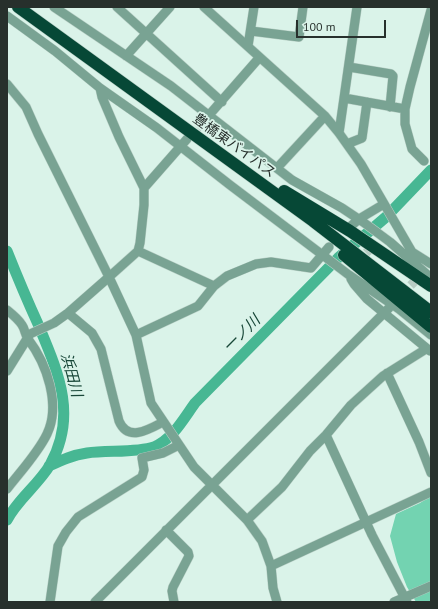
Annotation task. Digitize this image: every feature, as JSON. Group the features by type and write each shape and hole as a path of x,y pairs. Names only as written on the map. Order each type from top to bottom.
{"highway":[{"name":"豊橋東バイパス","path":"18,7 186,139 313,221 321,236 334,245"},
{"path":"186,139 351,229 378,241 431,286"},
{"path":"334,245 431,327"},
{"path":"354,261 431,312"}],"street":[{"path":"54,7 171,86 292,180 361,221 378,241 396,247 431,278"},
{"path":"117,7 222,102"},
{"path":"126,56 170,7"},
{"path":"204,7 325,116 361,164 412,252 430,266"},
{"path":"248,46 254,7"},
{"path":"251,31 299,37 303,7"},
{"path":"339,133 357,7"},
{"path":"424,161 412,150 405,124 405,109 431,10"},
{"path":"7,16 55,51 100,88 157,128 186,139 230,185 346,273 399,309 431,335"},
{"path":"203,122 259,58"},
{"path":"349,67 391,74 393,76 390,107"},
{"path":"7,84 26,108 136,335 151,403 194,467 247,520 262,541 272,566 273,588 277,602"},
{"path":"7,371 28,336 54,323 68,313 138,251 142,228 144,188 102,97 100,88"},
{"path":"344,98 405,109"},
{"path":"346,144 362,138 367,102"},
{"path":"277,168 325,116"},
{"path":"144,188 186,139"},
{"path":"351,229 384,204"},
{"path":"378,241 396,224"},
{"path":"136,335 198,306 214,286 227,276 256,264 272,262 311,268 334,245"},
{"path":"138,251 214,286"},
{"path":"346,273 354,261"},
{"path":"247,520 282,487 310,451 326,435 351,405 387,373 429,350 386,310 367,298 346,273"},
{"path":"7,310 22,325 34,346 49,379 52,390 52,413 48,432 43,442 7,489"},
{"path":"95,602 386,310"},
{"path":"68,313 92,333 101,349 119,421 122,427 127,431 137,433 164,424"},
{"path":"387,373 419,442 431,473"},
{"path":"326,435 366,522 406,600"},
{"path":"50,602 58,546 66,532 78,517 142,477 144,470 142,458 163,453 178,445"},
{"path":"272,566 431,492"},
{"path":"166,530 188,552 189,556 173,587 172,591 174,602"},
{"path":"394,602 406,600 431,586"}],"green space":[{"path":"431,495 431,602 416,602 407,587 397,562 390,536 396,514 420,503"}],"waterway":[{"name":"一ノ川","path":"49,466 82,454 147,449 154,447 167,439 178,428 195,403 338,258 386,217 431,170"},
{"name":"浜田川","path":"7,251 52,359 62,394 64,411 63,429 58,447 50,465 40,479 16,506 7,520"}],"tunnel":[{"path":"188,138 203,122"},
{"path":"356,262 377,243"},
{"path":"401,295 423,273"}]}
